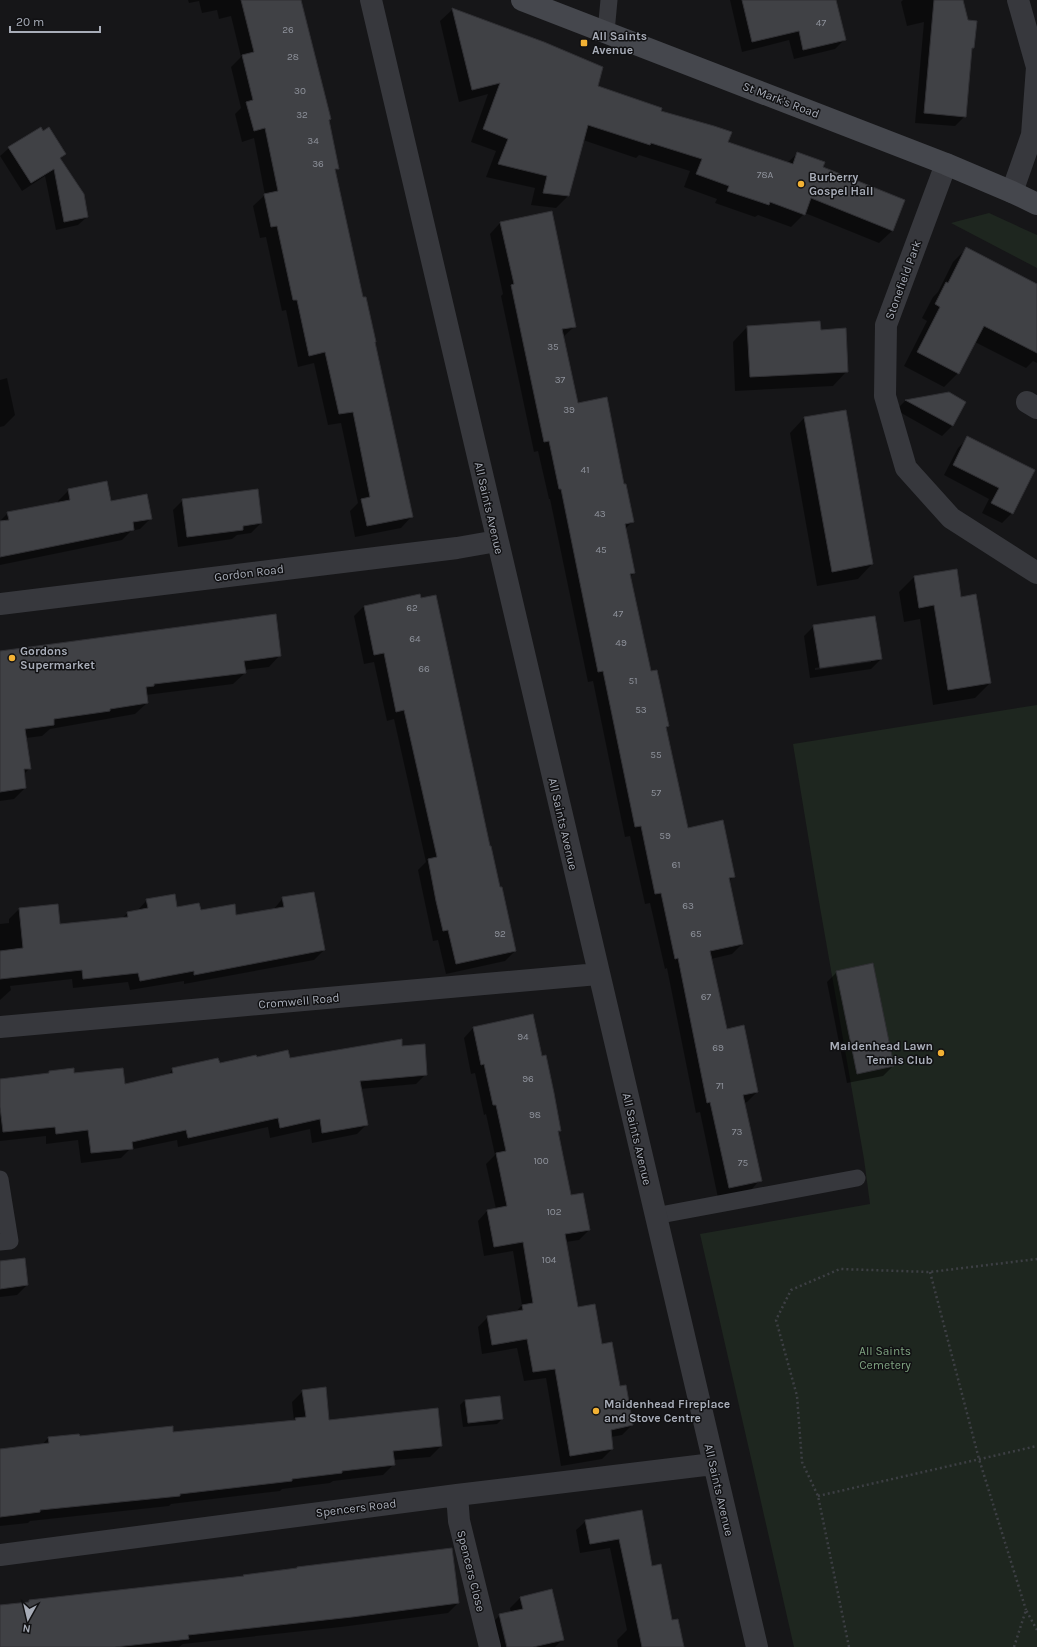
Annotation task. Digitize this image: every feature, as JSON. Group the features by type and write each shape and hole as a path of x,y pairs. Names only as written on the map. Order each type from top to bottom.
{"street":[{"name":"All Saints Avenue","path":"372,0 598,974 757,1647"},
{"name":"St Mark's Road","path":"522,0 946,164 1037,204"},
{"path":"1012,192 1032,135 1037,67 1018,0"},
{"name":"Stonefield Park","path":"946,164 886,324 885,396 906,468 950,518 1035,566"},
{"name":"Gordon Road","path":"0,604 442,550 497,541"},
{"name":"Cromwell Road","path":"0,1027 598,974"},
{"name":"Spencers Road","path":"0,1555 457,1495 713,1464"},
{"name":"Spencers Close","path":"457,1495 459,1522 490,1647"}],"lane":[{"path":"606,32 609,0"},
{"path":"655,1216 857,1178"},
{"path":"0,1179 10,1241 0,1242"}],"path":[{"path":"849,1647 818,1496 802,1462 797,1396 776,1320 791,1290 840,1269 930,1272 1037,1259"},
{"path":"930,1272 979,1459 1026,1610 1037,1630"},
{"path":"818,1496 1037,1446"},
{"path":"1014,1647 1026,1610"}],"green space":[{"path":"989,213 1037,235 1037,268 951,223"},
{"name":"All Saints Cemetery","path":"1037,705 1037,1647 794,1647 700,1234 870,1204 864,1159 793,744"}],"building":[{"path":"241,0 301,0 331,119 329,120 339,169 335,169 363,297 366,297 413,517 367,526 361,499 370,497 353,412 339,414 325,352 309,356 297,300 293,300 277,226 271,227 264,194 278,191 265,128 254,131 246,102 253,100 242,55 254,52"},
{"path":"742,0 836,0 846,40 803,50 799,31 752,42"},
{"path":"934,0 963,0 968,20 977,21 974,48 972,48 966,117 924,113"},
{"path":"452,8 544,42 603,67 598,86 662,108 661,111 732,132 728,142 793,164 797,152 825,162 823,167 905,200 893,231 811,198 805,215 770,202 769,205 727,191 729,186 696,174 702,159 651,143 650,145 588,125 569,196 543,193 547,176 498,164 508,139 483,129 500,83 472,90"},
{"path":"41,127 43,131 49,127 66,154 60,158 84,194 88,217 64,222 54,169 31,183 8,147"},
{"path":"552,211 576,327 562,329 578,403 607,397 624,484 626,484 634,522 625,524 635,573 630,574 651,671 657,670 669,726 666,727 688,828 723,820 735,877 729,878 743,944 710,951 727,1029 744,1025 758,1092 743,1095 762,1181 729,1188 710,1102 707,1103 678,958 675,959 661,893 655,894 641,826 635,827 603,671 598,672 561,489 559,489 549,441 544,442 511,285 514,284 500,222"},
{"path":"966,247 1037,284 1037,353 984,326 959,374 917,352 940,307 935,304 946,282 948,283"},
{"path":"820,321 821,330 846,328 848,372 750,377 747,326"},
{"path":"949,392 966,402 953,426 905,400"},
{"path":"846,410 873,564 832,572 804,417"},
{"path":"967,436 1035,470 1013,514 991,503 999,488 953,465"},
{"path":"107,481 111,501 147,494 152,519 133,522 134,530 0,557 0,521 9,520 7,512 70,500 68,489"},
{"path":"258,489 262,523 243,526 243,530 187,537 182,499"},
{"path":"957,569 961,597 976,594 991,683 948,690 934,605 919,608 914,576"},
{"path":"420,594 421,598 436,595 490,846 500,887 502,887 516,951 456,964 448,930 443,931 436,901 428,859 437,857 404,710 396,712 384,653 374,655 364,606"},
{"path":"276,614 281,656 244,661 246,673 154,684 154,686 146,687 148,703 110,709 110,711 54,719 54,725 25,729 31,769 24,769 26,788 0,792 0,651"},
{"path":"875,616 882,659 820,668 813,625"},
{"path":"314,892 325,950 194,975 194,971 140,981 138,973 83,979 82,970 0,979 0,951 23,948 19,908 58,904 60,924 128,917 127,912 148,908 146,899 175,894 177,907 199,903 201,910 235,904 236,915 284,907 282,897"},
{"path":"873,963 894,1066 857,1074 836,971"},
{"path":"533,1014 542,1056 546,1055 554,1093 561,1131 558,1131 571,1195 583,1193 590,1230 565,1234 578,1307 595,1304 602,1344 612,1342 620,1386 626,1385 633,1425 611,1430 613,1449 570,1456 555,1369 533,1372 527,1339 492,1345 487,1316 523,1310 522,1305 533,1303 523,1242 494,1247 487,1210 507,1206 496,1153 506,1151 496,1105 493,1105 484,1064 481,1065 473,1027"},
{"path":"402,1039 402,1046 425,1044 427,1075 360,1081 368,1125 322,1133 320,1119 280,1128 278,1118 188,1138 186,1130 132,1142 133,1149 91,1153 88,1130 56,1134 55,1127 3,1132 0,1107 0,1079 49,1073 49,1071 74,1068 74,1073 123,1068 125,1084 173,1073 172,1068 218,1058 220,1063 288,1050 290,1058"},
{"path":"25,1258 28,1285 0,1289 0,1261"},
{"path":"326,1387 329,1420 438,1408 442,1446 393,1451 395,1465 342,1471 342,1473 292,1479 292,1481 180,1494 180,1496 40,1510 40,1512 0,1517 0,1449 49,1443 48,1437 79,1434 80,1436 173,1426 173,1432 296,1420 295,1418 306,1417 302,1390"},
{"path":"500,1396 503,1419 468,1423 465,1400"},
{"path":"642,1510 652,1566 661,1564 672,1620 678,1619 684,1647 642,1647 619,1539 590,1544 585,1520"},
{"path":"452,1548 459,1603 352,1617 188,1635 189,1639 115,1647 0,1647 0,1605 29,1602 29,1600 244,1576 243,1575 297,1567"},
{"path":"552,1589 564,1640 533,1647 507,1647 499,1614 523,1609 520,1597"}],"place":[{"name":"All Saints Avenue","path":"584,43"},
{"name":"Burberry Gospel Hall","path":"801,184"},
{"name":"Gordons Supermarket","path":"12,658"},
{"name":"Maidenhead Lawn Tennis Club","path":"941,1053"},
{"name":"Maidenhead Fireplace and Stove Centre","path":"596,1411"}]}
